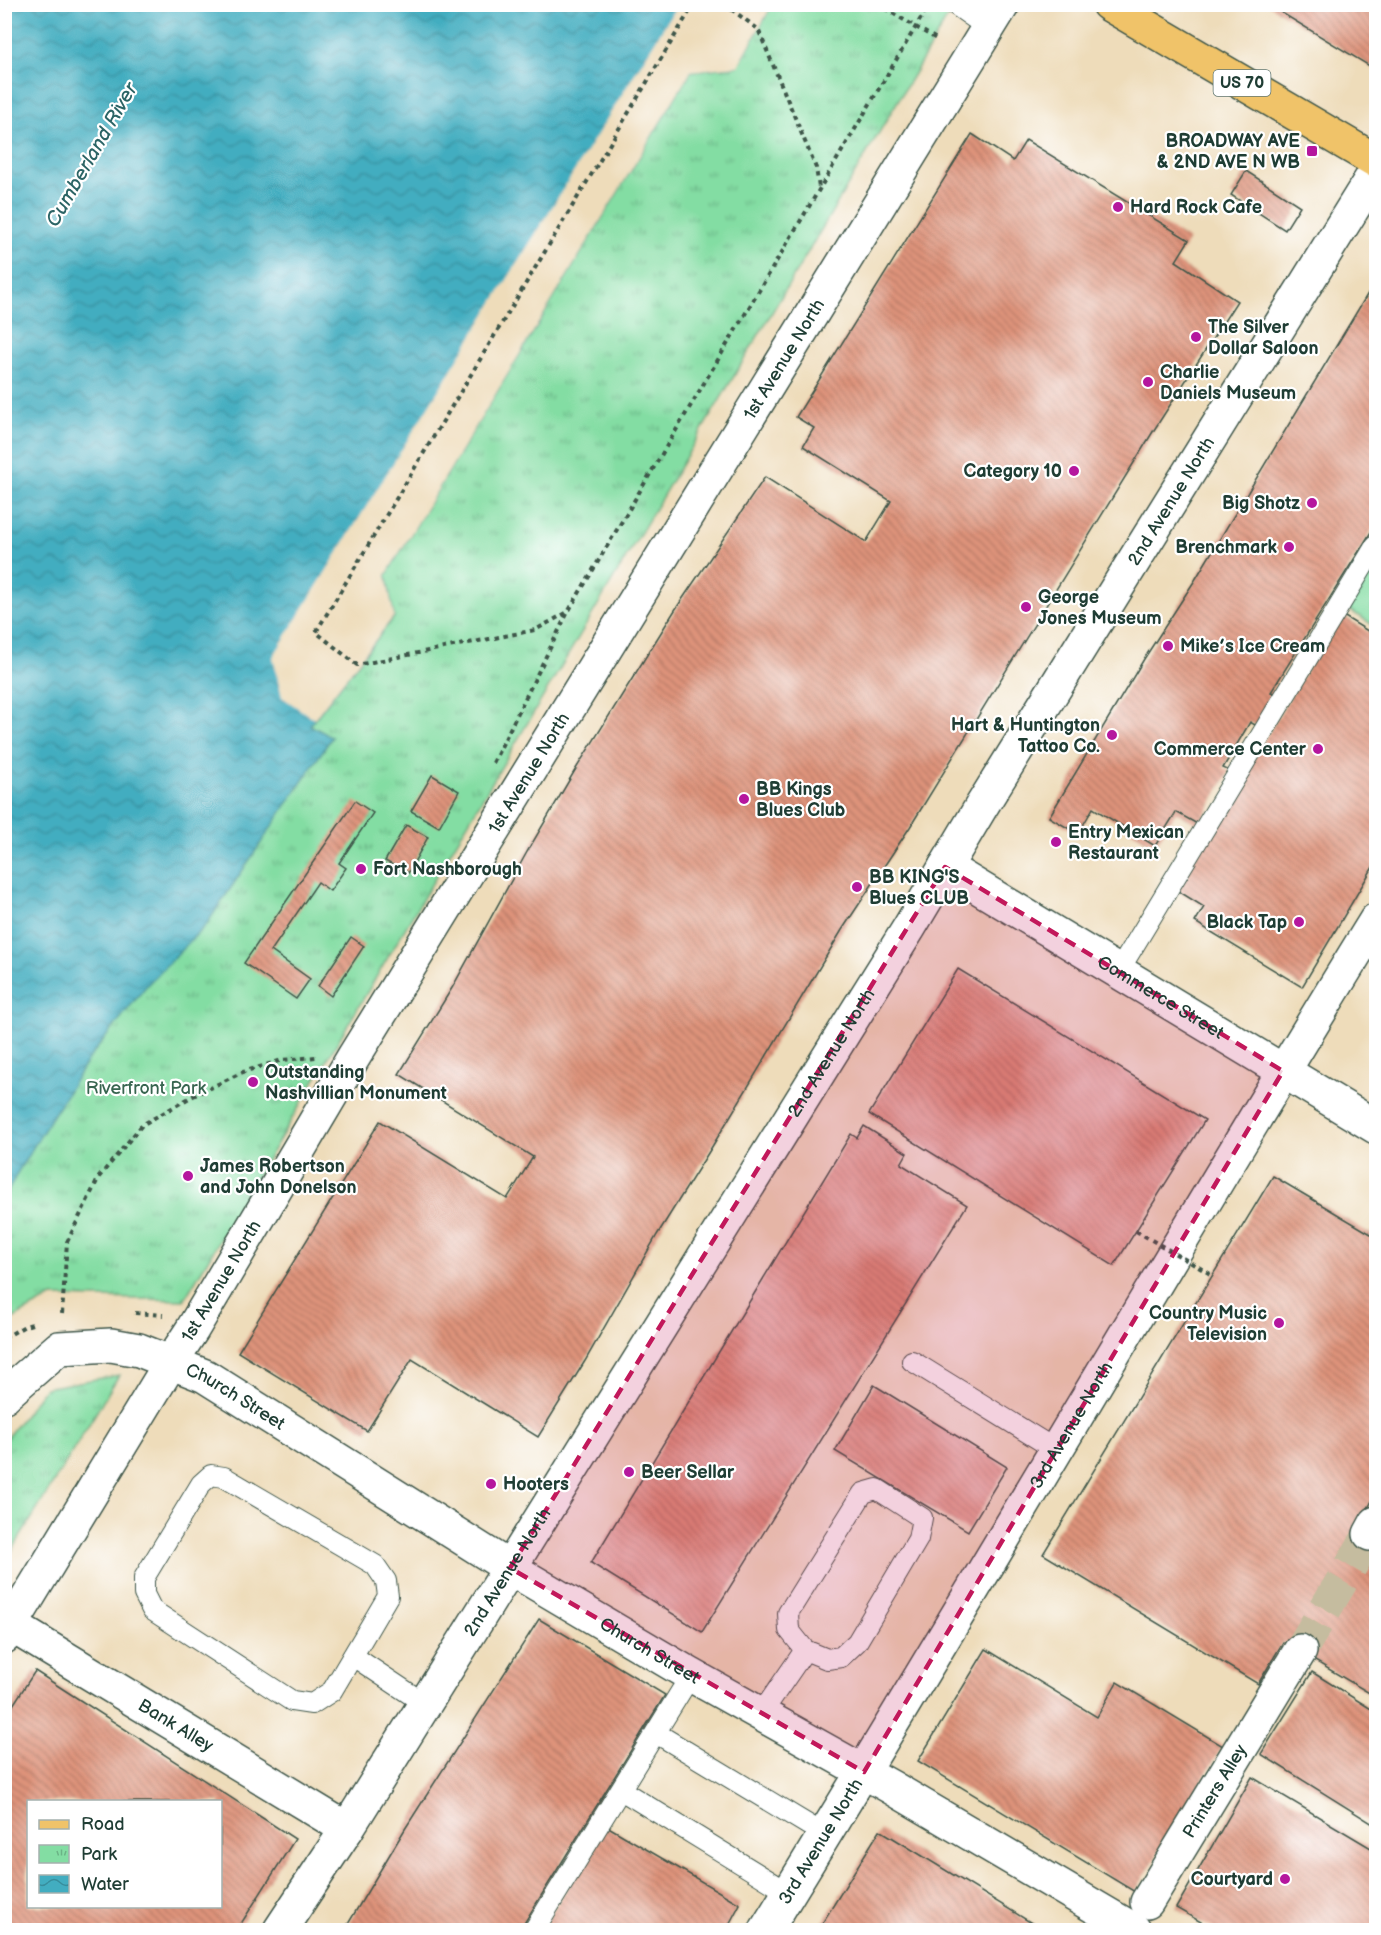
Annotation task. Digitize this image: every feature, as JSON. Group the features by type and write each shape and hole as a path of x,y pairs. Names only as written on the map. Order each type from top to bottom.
{"main road":[{"name":"US 70","path":"1108,4 1377,161"}],"street":[{"name":"1st Avenue North","path":"7,1628 192,1330 353,1058 995,16"},
{"name":"2nd Avenue North","path":"280,1930 347,1829 510,1568 1377,171"},
{"name":"Commerce Street","path":"945,867 1377,1127"},
{"name":"3rd Avenue North","path":"766,1930 864,1772 1283,1071 1377,920"},
{"name":"Church Street","path":"4,1396 59,1348 111,1345 139,1350 205,1376 510,1568 691,1676 1136,1923"},
{"name":"Bank Alley","path":"7,1628 347,1829"},
{"name":"Printers Alley","path":"1136,1923 1300,1651"}],"lane":[{"path":"954,4 995,16"},
{"path":"1118,972 1377,545"},
{"path":"912,1361 1056,1450"},
{"path":"211,1476 224,1477 375,1565 386,1581 388,1596 353,1656 332,1691 312,1704 292,1701 152,1610 144,1594 144,1578 201,1484 211,1476"},
{"path":"877,1489 922,1518 918,1539 857,1642 841,1657 827,1659 805,1650 789,1630 788,1613 863,1493 877,1489"},
{"path":"761,1714 805,1650"},
{"path":"353,1656 425,1704"},
{"path":"534,1930 691,1676"},
{"path":"656,1733 825,1835"},
{"path":"621,1790 789,1893"}],"path":[{"path":"694,4 316,632 357,664 535,630 568,612 929,4"},
{"path":"724,4 758,29 816,168 819,189"},
{"path":"877,4 938,40"},
{"path":"62,1314 66,1242 99,1177 142,1125 190,1097 243,1072 282,1060 321,1056"},
{"path":"1136,1231 1212,1275"}],"highlighted area":[{"path":"945,867 1283,1071 864,1772 510,1568"}],"green space":[{"name":"Riverfront Park","path":"772,5 955,5 184,1300 52,1297 5,1323 5,1031 309,725 394,617 386,575 691,71 738,66"},
{"path":"1376,554 1376,627 1342,605"},
{"path":"119,1375 5,1562 5,1440 45,1388"}],"water":[{"name":"Cumberland River","path":"5,5 772,5 738,66 691,71 386,575 394,616 310,725 332,737 206,925 147,985 87,1061 19,1170 5,1197"}],"pier":[{"path":"678,4 772,5 738,66 691,71 386,575 394,616 314,719 282,697 273,657"}],"building":[{"path":"1267,4 1376,4 1376,70"},
{"path":"972,134 1013,161 1026,140 1189,240 1176,261 1237,301 1154,430 910,827 842,930 657,1235 585,1361 538,1437 412,1359 367,1431 238,1352 380,1121 507,1199 533,1157 399,1074 452,988 574,772 675,610 765,477 866,542 891,501 803,446 814,428 796,417"},
{"path":"1246,171 1300,206 1285,230 1231,195"},
{"path":"1376,280 1376,524 1271,692 1274,693 1262,729 1250,722 1223,768 1230,771 1199,825 1176,812 1155,846 1093,808 1078,834 1049,817"},
{"name":"Commerce Center","path":"1340,614 1376,636 1376,862 1302,987 1195,922 1204,907 1175,889"},
{"path":"432,775 459,791 439,827 411,811"},
{"path":"355,801 373,813 339,863 346,868 330,891 318,882 271,951 310,979 296,999 244,963"},
{"path":"406,825 428,837 408,873 385,861"},
{"path":"351,937 364,946 331,996 318,986"},
{"path":"958,969 1205,1120 1114,1266 869,1114"},
{"path":"864,1126 907,1153 901,1164 967,1205 702,1632 591,1563 851,1134 857,1138"},
{"path":"1273,1176 1376,1237 1376,1494 1357,1527 1376,1538 1376,1697 1283,1642 1258,1684 1043,1554"},
{"path":"874,1385 1007,1467 968,1531 835,1451"},
{"path":"539,1619 665,1695 520,1930 345,1929 405,1829"},
{"path":"986,1649 1097,1717 1117,1682 1223,1746 1135,1892 918,1761"},
{"path":"35,1671 295,1839 237,1930 4,1930 4,1719"},
{"path":"1312,1672 1376,1712 1376,1826 1261,1754"},
{"name":"Courtyard","path":"1252,1777 1376,1851 1376,1930 1215,1930 1176,1908"},
{"path":"605,1825 740,1904 726,1930 541,1930"},
{"path":"880,1830 1043,1930 818,1930"}],"tunnel":[{"path":"1300,1651 1370,1534"}],"place":[{"name":"BROADWAY AVE & 2ND AVE N WB","path":"1312,151"},
{"name":"Hard Rock Cafe","path":"1118,207"},
{"name":"The Silver Dollar Saloon","path":"1196,337"},
{"name":"Charlie Daniels Museum","path":"1148,382"},
{"name":"Category 10","path":"1074,471"},
{"name":"Big Shotz","path":"1312,503"},
{"name":"Brenchmark","path":"1289,547"},
{"name":"George Jones Museum","path":"1026,607"},
{"name":"Mike’s Ice Cream","path":"1168,646"},
{"name":"Hart & Huntington Tattoo Co.","path":"1112,735"},
{"name":"Commerce Center","path":"1318,749"},
{"name":"BB Kings Blues Club","path":"744,799"},
{"name":"Entry Mexican Restaurant","path":"1056,842"},
{"name":"Fort Nashborough","path":"361,869"},
{"name":"BB KING'S Blues CLUB","path":"857,887"},
{"name":"Black Tap","path":"1299,922"},
{"name":"Outstanding Nashvillian Monument","path":"253,1082"},
{"name":"James Robertson and John Donelson","path":"188,1176"},
{"name":"Country Music Television","path":"1279,1323"},
{"name":"Beer Sellar","path":"629,1472"},
{"name":"Hooters","path":"491,1484"},
{"name":"Courtyard","path":"1285,1879"}]}
